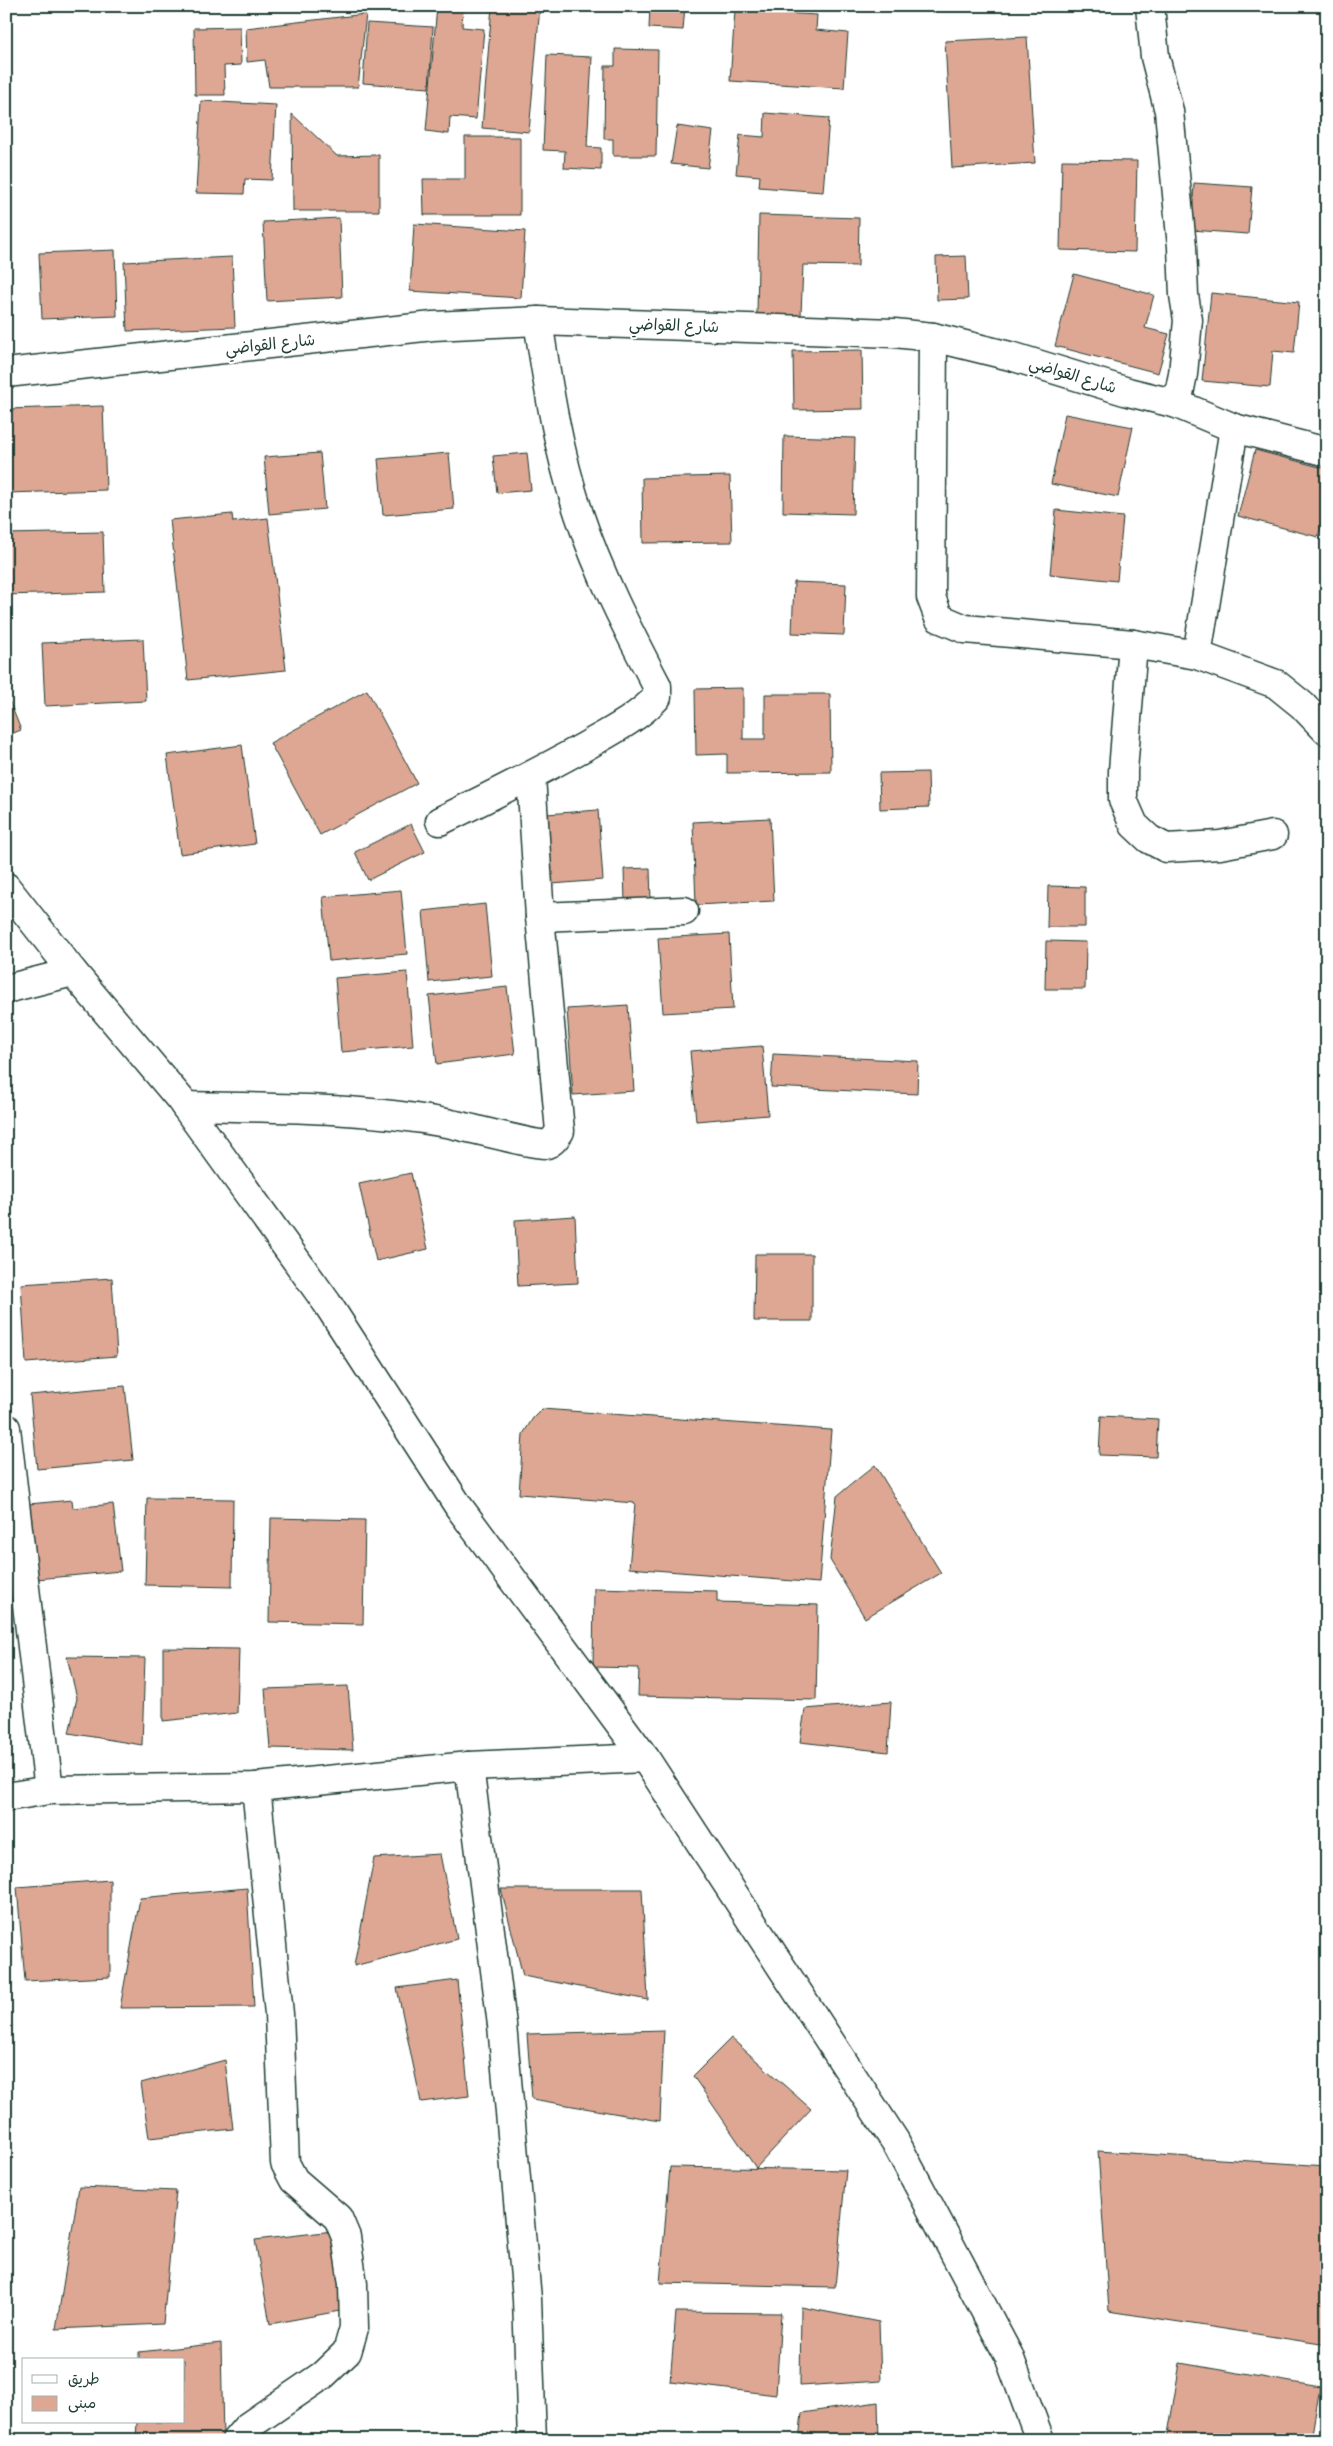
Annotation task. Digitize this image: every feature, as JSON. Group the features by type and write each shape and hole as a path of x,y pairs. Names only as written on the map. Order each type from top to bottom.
{"street":[{"path":"1150,6 1156,57 1169,111 1182,247 1184,296 1188,320 1183,374 1177,404"},
{"path":"440,821 531,776 603,736 647,708 658,697 658,691 595,559 578,512 554,423 538,321"},
{"name":"شارع القواضي","path":"6,373 433,326 538,321 845,330 934,337 1014,357 1128,392 1177,404 1234,428 1327,452"},
{"path":"934,337 931,597 939,618 965,629 1133,644 1197,655 1276,684 1302,705 1327,730"},
{"path":"1197,655 1234,428"},
{"path":"1133,644 1123,771 1123,800 1134,825 1149,839 1166,848 1220,846 1273,835"},
{"path":"185,1106 350,1110 404,1115 476,1128 536,1143 547,1144 556,1138 560,1131 540,917 531,776"},
{"path":"6,887 73,972 185,1106 327,1303 459,1507 645,1758 895,2141 1009,2356 1040,2440"},
{"path":"540,917 684,911"},
{"path":"6,989 73,972"},
{"path":"6,1428 49,1790"},
{"path":"6,1797 49,1790 256,1787 469,1766 645,1758"},
{"path":"469,1766 502,2025 527,2299 532,2440"},
{"path":"236,2440 247,2427 323,2375 346,2352 354,2328 353,2284 346,2237 338,2218 294,2180 285,2163 279,2014 256,1787"}],"building":[{"path":"437,6 463,9 462,27 484,29 476,119 450,117 449,134 426,131"},
{"path":"492,6 540,6 529,132 482,128"},
{"path":"650,6 685,6 683,30 649,28"},
{"path":"735,10 817,15 816,30 848,33 844,88 730,81"},
{"path":"366,14 358,87 269,87 265,60 247,62 246,28"},
{"path":"367,23 433,27 429,88 363,83"},
{"path":"240,27 241,65 224,66 225,95 195,95 194,28"},
{"path":"1027,37 1035,163 952,168 945,41"},
{"path":"615,49 658,50 656,156 613,156 613,139 604,139 605,66 615,66"},
{"path":"547,55 592,57 587,147 601,148 601,170 564,168 565,151 543,150"},
{"path":"201,101 276,105 272,180 245,179 244,194 196,193"},
{"path":"765,113 829,118 823,192 759,187 760,176 736,174 740,135 764,137"},
{"path":"292,114 337,156 379,155 379,211 293,211"},
{"path":"677,126 713,131 708,168 671,164"},
{"path":"465,137 520,137 520,215 424,215 423,179 465,179"},
{"path":"1062,160 1137,161 1135,252 1060,250"},
{"path":"1194,183 1252,187 1248,234 1191,230"},
{"path":"759,215 859,218 858,266 803,265 801,315 757,314"},
{"path":"339,218 342,297 267,301 263,222"},
{"path":"414,224 525,231 521,298 410,291"},
{"path":"115,250 117,316 42,319 39,253"},
{"path":"966,256 968,299 937,300 936,257"},
{"path":"232,257 235,327 127,331 124,262"},
{"path":"1074,274 1154,295 1145,328 1169,334 1158,373 1055,346"},
{"path":"1211,293 1299,302 1294,353 1273,351 1270,387 1202,381"},
{"path":"862,350 863,409 794,410 793,351"},
{"path":"103,406 106,490 7,493 8,409"},
{"path":"1065,414 1133,427 1118,497 1051,484"},
{"path":"784,436 855,438 853,514 783,512"},
{"path":"1255,450 1327,469 1327,506 1318,537 1238,516"},
{"path":"320,453 325,509 269,514 264,457"},
{"path":"449,453 454,509 383,515 378,459"},
{"path":"527,453 531,490 497,493 493,456"},
{"path":"730,476 732,542 643,543 642,478"},
{"path":"1056,510 1123,517 1117,581 1050,574"},
{"path":"232,514 233,522 268,518 286,670 188,680 170,520"},
{"path":"103,532 105,592 6,595 6,534"},
{"path":"794,582 846,584 844,635 792,633"},
{"path":"143,639 146,701 45,706 42,643"},
{"path":"743,688 743,739 765,739 765,694 830,694 831,772 727,773 727,754 696,755 695,689"},
{"path":"367,690 417,783 320,835 270,743"},
{"path":"6,693 21,730 6,736"},
{"path":"242,745 255,844 180,854 167,755"},
{"path":"928,772 929,807 880,809 879,773"},
{"path":"598,810 603,880 552,884 547,814"},
{"path":"770,818 774,901 696,905 693,822"},
{"path":"411,824 425,852 368,880 355,852"},
{"path":"650,868 651,901 625,902 624,869"},
{"path":"1048,886 1085,887 1085,927 1047,927"},
{"path":"401,890 407,954 329,961 323,897"},
{"path":"485,904 492,976 429,982 423,911"},
{"path":"729,934 733,1009 663,1013 658,938"},
{"path":"1046,941 1086,942 1085,989 1045,989"},
{"path":"407,972 413,1046 341,1052 335,978"},
{"path":"507,987 515,1054 437,1064 429,996"},
{"path":"628,1005 634,1091 573,1095 567,1009"},
{"path":"762,1046 768,1115 696,1121 690,1051"},
{"path":"773,1054 918,1061 917,1094 771,1087"},
{"path":"411,1173 428,1249 376,1261 359,1184"},
{"path":"575,1216 578,1283 518,1286 515,1220"},
{"path":"755,1254 812,1254 812,1321 754,1321"},
{"path":"112,1278 117,1356 26,1363 21,1284"},
{"path":"125,1386 133,1460 37,1469 30,1395"},
{"path":"542,1409 831,1430 819,1583 629,1568 635,1503 519,1494 523,1434 533,1418"},
{"path":"1101,1416 1158,1419 1156,1457 1099,1455"},
{"path":"875,1465 941,1573 865,1618 830,1560 837,1496"},
{"path":"147,1498 233,1499 232,1587 145,1585"},
{"path":"72,1500 73,1508 113,1504 121,1571 37,1579 29,1504"},
{"path":"271,1518 365,1520 363,1624 269,1622"},
{"path":"594,1588 717,1591 717,1602 818,1605 816,1700 638,1696 639,1668 593,1667"},
{"path":"163,1648 239,1649 237,1713 163,1721"},
{"path":"67,1657 145,1658 142,1745 69,1733 77,1698"},
{"path":"348,1686 353,1750 270,1748 265,1689"},
{"path":"891,1702 888,1752 800,1742 805,1709"},
{"path":"440,1854 457,1939 354,1966 374,1858"},
{"path":"110,1880 110,1977 25,1981 17,1887"},
{"path":"247,1888 254,2007 120,2008 140,1898"},
{"path":"501,1889 642,1889 648,2000 523,1976"},
{"path":"457,1980 469,2096 421,2102 397,1988"},
{"path":"664,2030 660,2121 532,2099 527,2034"},
{"path":"731,2038 811,2109 756,2168 693,2076"},
{"path":"225,2060 233,2129 149,2138 141,2083"},
{"path":"1098,2151 1327,2166 1327,2345 1109,2311"},
{"path":"670,2167 846,2170 835,2287 660,2283"},
{"path":"79,2187 176,2191 163,2324 56,2329"},
{"path":"333,2231 345,2310 270,2324 255,2240"},
{"path":"801,2307 879,2322 881,2381 800,2386"},
{"path":"676,2312 781,2313 776,2395 670,2382"},
{"path":"221,2343 223,2439 136,2438 137,2424 185,2424 185,2358 139,2358 139,2352"},
{"path":"1180,2363 1320,2387 1311,2440 1167,2440"},
{"path":"878,2402 879,2440 799,2440 802,2413"}]}
